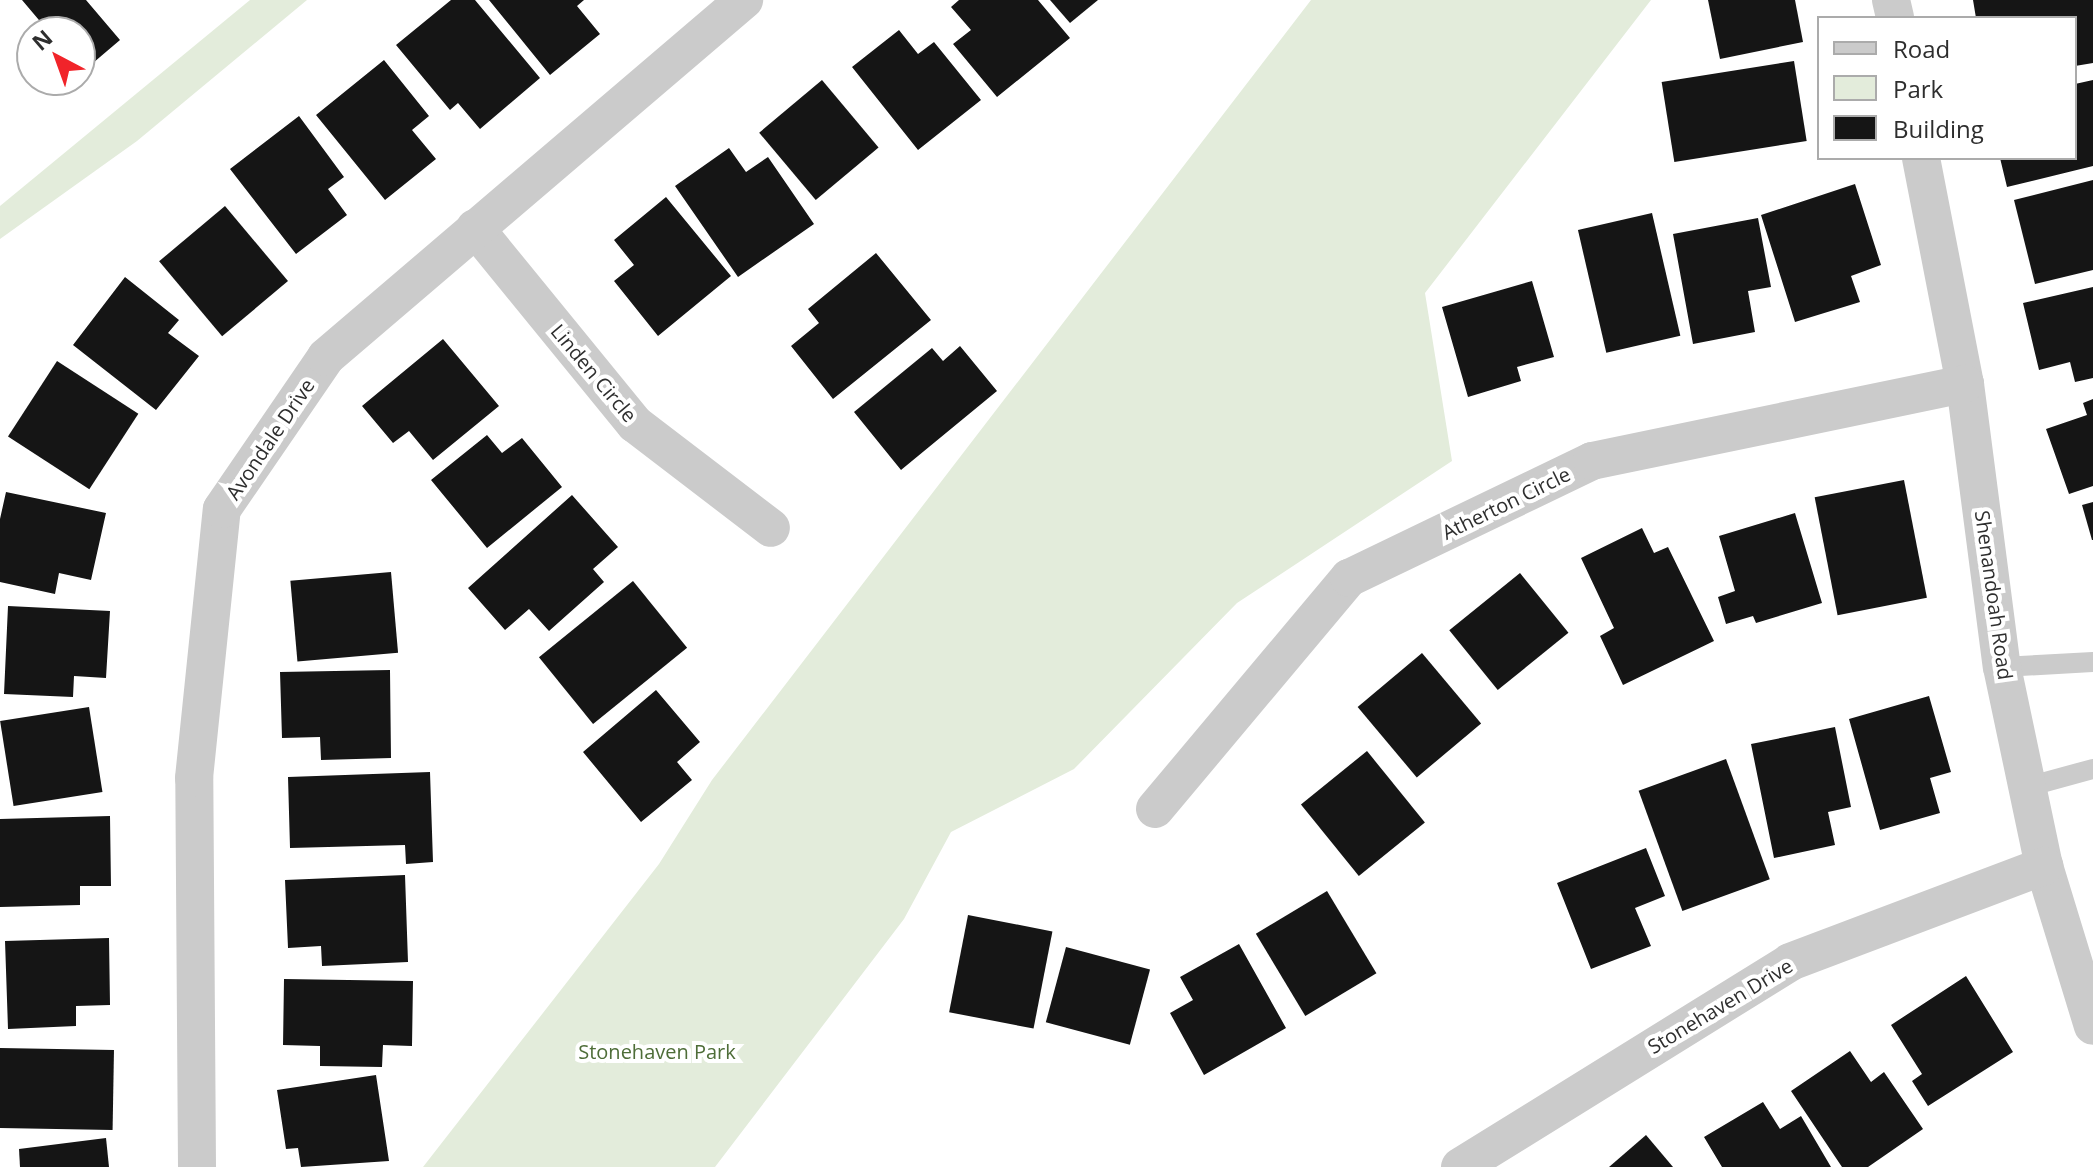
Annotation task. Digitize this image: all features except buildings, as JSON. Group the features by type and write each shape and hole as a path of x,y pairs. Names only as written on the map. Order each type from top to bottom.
{"street":[{"name":"Avondale Drive","path":"197,1167 194,778 222,509 326,357 744,0"},
{"name":"Shenandoah Road","path":"1921,160 1965,384 2002,667 2044,866 2093,1026"},
{"name":"Linden Circle","path":"475,228 635,424 771,528"},
{"name":"Atherton Circle","path":"1155,809 1349,578 1592,461 1965,384"},
{"name":"Stonehaven Drive","path":"1460,1167 1790,962 2044,866"}],"lane":[{"path":"2002,667 2093,662"},
{"path":"2027,787 2093,769"}],"green space":[{"path":"250,0 307,0 137,141 0,239 0,206"},
{"name":"Stonehaven Park","path":"1311,0 1651,0 1425,293 1452,461 1237,603 1074,769 951,832 904,919 715,1167 423,1167 659,864 712,780"}]}
